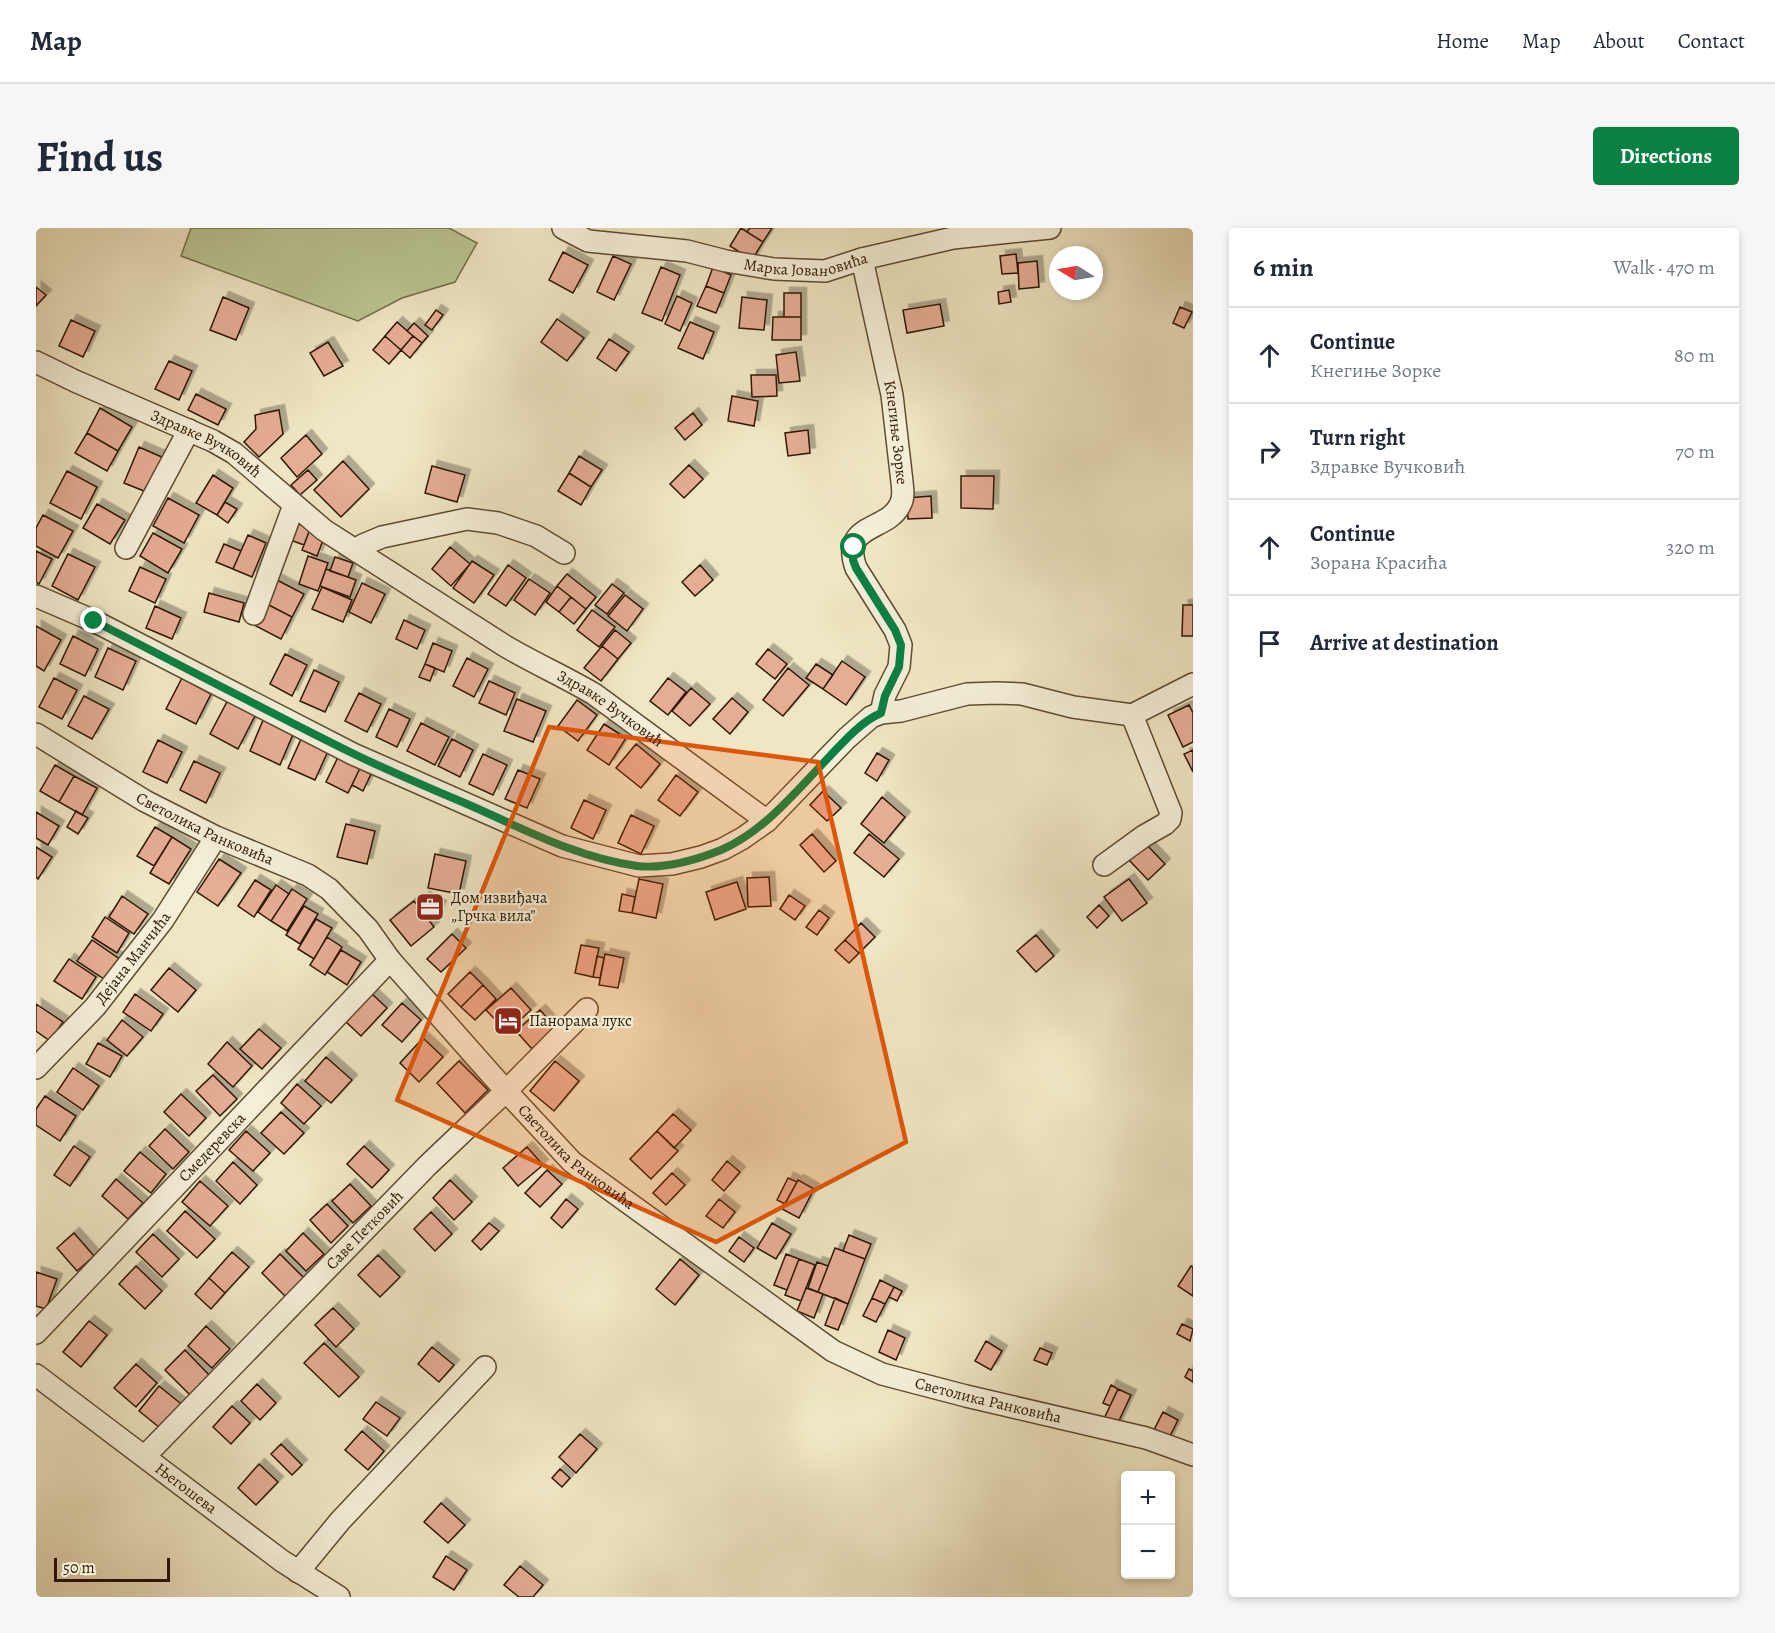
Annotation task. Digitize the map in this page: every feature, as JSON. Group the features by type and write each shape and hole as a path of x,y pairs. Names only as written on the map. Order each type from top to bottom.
{"street":[{"name":"Марка Јовановића","path":"563,228 774,269 825,271 862,259 953,238 1050,228"},
{"name":"Кнегиње Зорке","path":"862,259 892,395 903,482 903,496 895,512 885,521 872,525 858,536 854,547 853,560 856,568 895,630 901,645 899,667 885,696 881,713"},
{"name":"Здравке Вучковић","path":"36,362 213,441 234,453 324,530 505,646 594,694 767,821"},
{"path":"126,548 189,430"},
{"path":"254,614 294,505"},
{"path":"357,551 363,545 382,537 466,519 498,523 536,536 564,554"},
{"path":"36,596 94,621 353,754 562,846 639,866 672,864 723,849 767,821 847,738 871,717 881,713 901,711 966,694 997,693 1022,694 1073,707 1132,715 1193,684"},
{"path":"1104,865 1170,819 1171,813 1132,715"},
{"name":"Светолика Ранковића","path":"39,742 145,801 216,837 290,867 329,889 368,929 390,960 572,1162 833,1351 882,1374 1146,1438 1193,1455"},
{"name":"Дејана Манчића","path":"36,1068 95,1007 163,920 216,837"},
{"name":"Смедеревска","path":"36,1333 390,960"},
{"name":"Саве Петковић","path":"145,1456 428,1165 506,1091 587,1009"},
{"path":"298,1572 340,1521 486,1368"},
{"name":"Његошева","path":"36,1375 298,1572 339,1597"}],"highlighted area":[{"path":"549,727 818,762 906,1142 716,1242 397,1100"}],"green space":[{"path":"191,228 449,228 477,243 455,282 402,298 358,321 181,256"}],"building":[{"path":"741,228 763,242 752,260 730,246"},
{"path":"750,228 772,228 763,242 747,232"},
{"path":"563,252 588,265 573,293 549,280"},
{"path":"1016,254 1018,273 1002,274 1000,256"},
{"path":"613,256 631,264 614,300 597,292"},
{"path":"1037,261 1039,287 1019,289 1018,263"},
{"path":"661,267 680,275 662,321 642,313"},
{"path":"713,267 731,275 724,293 706,286"},
{"path":"706,286 724,293 716,313 697,306"},
{"path":"36,287 46,295 36,306"},
{"path":"1009,290 1011,302 999,304 998,292"},
{"path":"784,293 801,293 801,317 784,317"},
{"path":"677,296 692,303 680,331 665,324"},
{"path":"223,297 249,308 236,340 210,330"},
{"path":"742,297 767,300 764,330 739,328"},
{"path":"940,304 944,326 907,333 903,310"},
{"path":"1180,307 1192,312 1184,328 1173,323"},
{"path":"436,310 443,315 432,330 425,325"},
{"path":"773,317 801,317 801,340 772,340"},
{"path":"557,319 584,338 567,361 541,342"},
{"path":"71,320 95,331 83,357 59,346"},
{"path":"397,322 413,336 401,350 385,336"},
{"path":"690,322 714,332 703,359 678,348"},
{"path":"414,323 428,336 422,343 407,331"},
{"path":"385,336 401,350 389,364 373,350"},
{"path":"413,336 422,343 410,358 401,350"},
{"path":"609,339 629,352 616,371 597,358"},
{"path":"328,342 343,366 324,376 310,353"},
{"path":"796,352 800,381 779,383 776,355"},
{"path":"169,361 192,371 179,400 155,389"},
{"path":"751,375 776,375 777,396 752,397"},
{"path":"196,394 226,409 218,425 188,410"},
{"path":"732,396 758,401 754,426 728,421"},
{"path":"100,408 132,427 118,451 87,433"},
{"path":"279,410 283,434 259,457 244,442 256,429 255,415"},
{"path":"693,413 702,425 685,440 675,428"},
{"path":"808,430 810,453 788,456 785,433"},
{"path":"87,433 118,451 107,471 75,453"},
{"path":"306,435 322,454 297,477 281,458"},
{"path":"139,447 164,458 149,493 124,483"},
{"path":"579,456 602,470 591,487 569,473"},
{"path":"343,461 369,489 341,517 314,490"},
{"path":"689,465 703,479 684,498 670,484"},
{"path":"432,466 465,475 457,502 425,493"},
{"path":"308,470 317,480 300,495 291,485"},
{"path":"67,471 97,487 81,519 50,503"},
{"path":"569,473 591,487 581,505 558,491"},
{"path":"213,475 233,488 217,515 196,503"},
{"path":"961,476 994,476 993,509 961,508"},
{"path":"931,496 932,518 908,519 907,498"},
{"path":"168,498 199,515 184,543 153,526"},
{"path":"225,502 237,509 228,523 217,515"},
{"path":"97,504 125,520 110,544 83,528"},
{"path":"43,515 73,531 58,558 36,546 36,528"},
{"path":"292,521 310,529 304,545 285,538"},
{"path":"310,529 325,535 317,556 302,550"},
{"path":"153,533 182,549 168,573 140,556"},
{"path":"248,535 266,543 252,577 233,569"},
{"path":"224,544 241,551 233,569 216,562"},
{"path":"450,547 470,564 451,586 432,569"},
{"path":"36,551 52,559 39,584 36,582"},
{"path":"68,554 95,567 78,600 52,586"},
{"path":"308,556 328,563 318,591 299,584"},
{"path":"335,557 353,563 348,577 330,571"},
{"path":"472,561 494,575 474,603 453,588"},
{"path":"508,565 526,578 506,606 488,594"},
{"path":"700,565 713,580 695,596 682,582"},
{"path":"140,567 166,579 155,603 129,591"},
{"path":"326,569 356,580 350,597 320,586"},
{"path":"567,574 596,597 586,609 557,586"},
{"path":"529,579 550,593 535,615 514,600"},
{"path":"277,580 304,594 292,617 265,603"},
{"path":"362,583 385,594 371,623 349,612"},
{"path":"612,584 624,593 607,614 595,605"},
{"path":"557,586 571,597 559,612 546,602"},
{"path":"322,587 352,600 343,622 312,609"},
{"path":"209,593 244,603 239,622 204,612"},
{"path":"625,595 643,609 627,631 608,616"},
{"path":"571,597 586,609 574,624 559,612"},
{"path":"265,603 292,617 281,639 254,625"},
{"path":"1183,605 1193,605 1193,636 1182,636"},
{"path":"155,606 181,618 172,639 146,628"},
{"path":"592,610 615,627 599,647 577,630"},
{"path":"404,620 425,630 417,649 396,639"},
{"path":"36,626 61,640 44,671 36,666"},
{"path":"615,630 631,643 618,659 602,646"},
{"path":"73,636 98,649 85,676 60,664"},
{"path":"433,643 452,651 444,672 425,664"},
{"path":"602,646 618,659 601,681 584,668"},
{"path":"108,648 136,661 123,690 95,677"},
{"path":"768,649 787,664 775,679 756,664"},
{"path":"285,654 307,665 292,696 270,684"},
{"path":"467,658 488,669 474,697 453,686"},
{"path":"842,661 865,677 846,705 823,689"},
{"path":"425,664 435,668 430,681 419,677"},
{"path":"816,664 833,675 823,689 806,678"},
{"path":"788,668 809,685 783,716 763,700"},
{"path":"314,670 339,682 325,712 300,701"},
{"path":"54,678 77,690 62,719 39,707"},
{"path":"182,678 211,694 196,724 166,709"},
{"path":"668,678 686,692 668,715 650,701"},
{"path":"489,681 515,693 506,715 479,703"},
{"path":"691,688 710,704 690,726 672,711"},
{"path":"359,693 381,704 367,732 345,721"},
{"path":"84,696 109,709 92,739 68,726"},
{"path":"229,698 257,712 238,749 210,734"},
{"path":"732,698 748,712 730,734 713,719"},
{"path":"517,699 546,711 533,742 504,731"},
{"path":"577,700 597,715 578,741 558,726"},
{"path":"1189,705 1193,713 1193,742 1183,747 1168,715"},
{"path":"389,709 410,719 397,747 376,737"},
{"path":"264,718 294,732 280,765 250,751"},
{"path":"421,723 449,737 435,765 407,751"},
{"path":"604,724 626,738 609,765 587,750"},
{"path":"302,737 329,749 315,780 288,768"},
{"path":"452,739 473,750 460,777 438,766"},
{"path":"158,740 182,752 167,783 143,772"},
{"path":"636,744 660,764 641,788 616,768"},
{"path":"1193,750 1193,772 1184,754"},
{"path":"877,753 889,760 877,781 865,773"},
{"path":"483,754 507,765 493,795 469,784"},
{"path":"339,755 361,766 348,793 326,782"},
{"path":"194,761 220,773 206,803 180,790"},
{"path":"55,765 74,776 59,802 40,791"},
{"path":"360,768 371,774 363,791 352,785"},
{"path":"518,770 540,779 527,808 505,799"},
{"path":"676,775 698,792 680,816 658,800"},
{"path":"74,776 97,788 82,815 59,802"},
{"path":"823,791 841,808 827,821 810,805"},
{"path":"882,797 905,817 884,843 861,824"},
{"path":"584,800 606,810 593,839 571,828"},
{"path":"76,811 88,818 78,834 67,827"},
{"path":"36,812 59,826 48,845 36,838"},
{"path":"631,815 654,826 641,854 618,843"},
{"path":"346,824 375,831 367,864 337,857"},
{"path":"155,827 172,837 154,866 137,856"},
{"path":"812,834 836,861 824,872 800,845"},
{"path":"869,834 899,859 884,877 854,853"},
{"path":"172,837 191,849 169,884 150,873"},
{"path":"1145,843 1165,864 1148,880 1128,859"},
{"path":"36,847 52,857 38,879 36,877"},
{"path":"435,854 466,861 459,894 428,888"},
{"path":"219,859 241,873 218,906 197,892"},
{"path":"769,877 771,906 748,907 747,878"},
{"path":"639,879 663,884 656,918 632,913"},
{"path":"1129,879 1147,903 1122,921 1104,897"},
{"path":"255,880 271,890 254,917 238,906"},
{"path":"737,882 746,909 715,920 706,892"},
{"path":"276,885 289,894 271,921 258,912"},
{"path":"292,889 307,899 287,931 271,921"},
{"path":"622,894 635,897 632,913 619,911"},
{"path":"789,895 805,906 795,920 780,909"},
{"path":"122,896 148,914 134,934 109,917"},
{"name":"Дом извиђача „Грчка вила”","path":"424,897 441,906 436,916 419,907"},
{"path":"414,901 434,927 411,946 390,920"},
{"path":"1099,905 1109,916 1097,928 1087,917"},
{"path":"304,906 318,914 300,944 286,935"},
{"path":"819,910 829,918 817,935 806,927"},
{"path":"105,917 129,933 117,953 92,937"},
{"path":"316,919 332,928 314,959 298,949"},
{"path":"861,923 875,937 859,953 845,940"},
{"path":"452,934 466,948 441,972 427,959"},
{"path":"1036,935 1054,956 1036,972 1017,951"},
{"path":"327,937 342,947 325,975 310,965"},
{"path":"92,940 121,960 107,981 77,961"},
{"path":"845,940 859,953 849,963 835,950"},
{"path":"581,945 599,948 593,977 575,973"},
{"path":"341,950 361,962 347,985 327,972"},
{"path":"605,954 624,958 618,988 599,985"},
{"path":"597,956 604,958 600,978 593,977"},
{"path":"69,959 96,977 82,999 54,981"},
{"path":"169,968 196,990 178,1012 151,990"},
{"path":"470,972 483,985 461,1007 448,994"},
{"path":"483,985 496,999 475,1020 461,1007"},
{"name":"Панорама лукс","path":"511,988 531,1010 507,1032 486,1010"},
{"path":"371,993 387,1008 361,1036 345,1021"},
{"path":"135,994 163,1014 151,1031 123,1012"},
{"path":"402,1003 421,1020 402,1042 382,1025"},
{"path":"36,1004 63,1022 50,1041 36,1031"},
{"path":"540,1010 556,1028 532,1049 516,1031"},
{"path":"122,1020 143,1037 127,1056 107,1040"},
{"path":"259,1029 281,1048 262,1069 240,1049"},
{"path":"423,1038 443,1057 419,1082 400,1063"},
{"path":"227,1042 252,1066 233,1087 208,1064"},
{"path":"98,1043 122,1056 110,1077 86,1064"},
{"path":"326,1057 352,1080 331,1103 305,1081"},
{"path":"459,1061 488,1090 465,1113 437,1083"},
{"path":"555,1061 579,1081 554,1111 530,1091"},
{"path":"73,1068 99,1086 83,1110 57,1092"},
{"path":"213,1075 237,1099 220,1116 196,1091"},
{"path":"297,1084 321,1106 304,1124 281,1103"},
{"path":"181,1094 206,1118 189,1136 164,1112"},
{"path":"45,1096 76,1116 60,1141 36,1125 36,1109"},
{"path":"281,1112 304,1133 284,1154 261,1133"},
{"path":"673,1114 691,1130 674,1148 657,1131"},
{"path":"165,1129 189,1152 173,1169 149,1146"},
{"path":"246,1131 270,1153 253,1171 229,1150"},
{"path":"657,1131 678,1151 651,1179 630,1159"},
{"path":"74,1146 90,1157 70,1186 54,1175"},
{"path":"364,1146 389,1170 372,1188 347,1164"},
{"path":"527,1147 543,1165 518,1186 503,1168"},
{"path":"140,1152 166,1174 151,1193 124,1171"},
{"path":"727,1161 740,1172 724,1191 712,1180"},
{"path":"233,1162 257,1185 240,1204 216,1181"},
{"path":"547,1170 562,1184 540,1207 525,1193"},
{"path":"672,1173 685,1185 666,1205 653,1193"},
{"path":"788,1178 797,1182 785,1204 777,1200"},
{"path":"116,1179 143,1203 128,1219 102,1196"},
{"path":"450,1180 472,1202 454,1220 433,1198"},
{"path":"798,1180 814,1189 799,1218 782,1209"},
{"path":"200,1181 228,1206 210,1226 182,1202"},
{"path":"350,1184 371,1206 353,1223 332,1201"},
{"path":"566,1199 578,1209 562,1228 551,1218"},
{"path":"719,1199 735,1212 723,1228 706,1216"},
{"path":"327,1204 348,1226 331,1243 310,1220"},
{"path":"185,1211 215,1239 197,1258 167,1231"},
{"path":"431,1212 452,1234 435,1251 414,1229"},
{"path":"489,1223 499,1231 481,1250 472,1241"},
{"path":"772,1223 791,1234 776,1259 757,1248"},
{"path":"74,1233 94,1256 77,1271 57,1248"},
{"path":"303,1233 324,1254 306,1271 286,1251"},
{"path":"153,1234 179,1259 162,1277 136,1252"},
{"path":"849,1235 871,1244 865,1259 843,1251"},
{"path":"739,1237 754,1248 744,1262 729,1251"},
{"path":"835,1248 865,1259 848,1304 818,1292"},
{"path":"232,1252 249,1267 225,1293 209,1278"},
{"path":"280,1254 305,1279 286,1297 262,1273"},
{"path":"786,1254 799,1259 787,1290 774,1285"},
{"path":"378,1255 400,1277 380,1297 358,1275"},
{"path":"680,1259 699,1275 675,1305 656,1289"},
{"path":"799,1259 815,1265 801,1301 785,1295"},
{"path":"817,1262 828,1266 818,1292 808,1288"},
{"path":"136,1266 162,1291 145,1309 119,1284"},
{"path":"1191,1266 1193,1267 1193,1296 1178,1286"},
{"path":"36,1272 57,1279 46,1309 36,1306"},
{"path":"209,1278 225,1293 211,1309 195,1294"},
{"path":"880,1280 894,1287 885,1304 872,1298"},
{"path":"894,1287 902,1291 897,1301 889,1297"},
{"path":"806,1288 823,1294 814,1318 797,1311"},
{"path":"835,1298 848,1304 838,1330 825,1325"},
{"path":"872,1298 885,1304 876,1322 863,1316"},
{"path":"333,1308 354,1329 336,1347 315,1325"},
{"path":"89,1321 107,1335 81,1367 63,1352"},
{"path":"1182,1324 1193,1329 1190,1341 1177,1334"},
{"path":"206,1326 230,1349 212,1368 188,1346"},
{"path":"888,1330 905,1338 896,1360 879,1352"},
{"path":"986,1341 1002,1351 991,1370 975,1361"},
{"path":"324,1343 359,1377 339,1397 304,1363"},
{"path":"432,1347 454,1365 439,1382 418,1364"},
{"path":"1040,1348 1052,1353 1047,1365 1034,1360"},
{"path":"185,1350 212,1378 193,1398 165,1370"},
{"path":"136,1364 157,1383 136,1407 114,1388"},
{"path":"1189,1369 1193,1371 1193,1382 1185,1377"},
{"path":"257,1384 276,1403 260,1420 241,1401"},
{"path":"1111,1385 1118,1389 1110,1406 1103,1403"},
{"path":"159,1386 185,1407 165,1432 139,1411"},
{"path":"1118,1389 1131,1395 1116,1427 1103,1421"},
{"path":"376,1402 400,1418 387,1436 363,1419"},
{"path":"232,1406 250,1423 231,1444 213,1427"},
{"path":"1163,1412 1178,1420 1167,1442 1152,1434"},
{"path":"362,1431 384,1451 368,1470 345,1450"},
{"path":"580,1434 597,1449 576,1473 559,1457"},
{"path":"281,1444 302,1465 292,1475 271,1454"},
{"path":"259,1464 278,1482 256,1505 238,1488"},
{"path":"560,1469 570,1478 562,1487 552,1478"},
{"path":"441,1503 465,1525 448,1543 424,1522"},
{"path":"446,1556 467,1570 454,1590 433,1577"},
{"path":"520,1566 543,1585 533,1597 519,1597 504,1585"}],"place":[{"name":"Дом извиђача „Грчка вила”","path":"430,907"},
{"name":"Панорама лукс","path":"508,1021"}],"route":[{"path":"94,621 353,754 562,846 639,866 657,866 701,857 743,838 767,821 847,738 871,717 881,713 885,696 899,667 901,645 895,630 856,568 853,560 854,547"}]}
